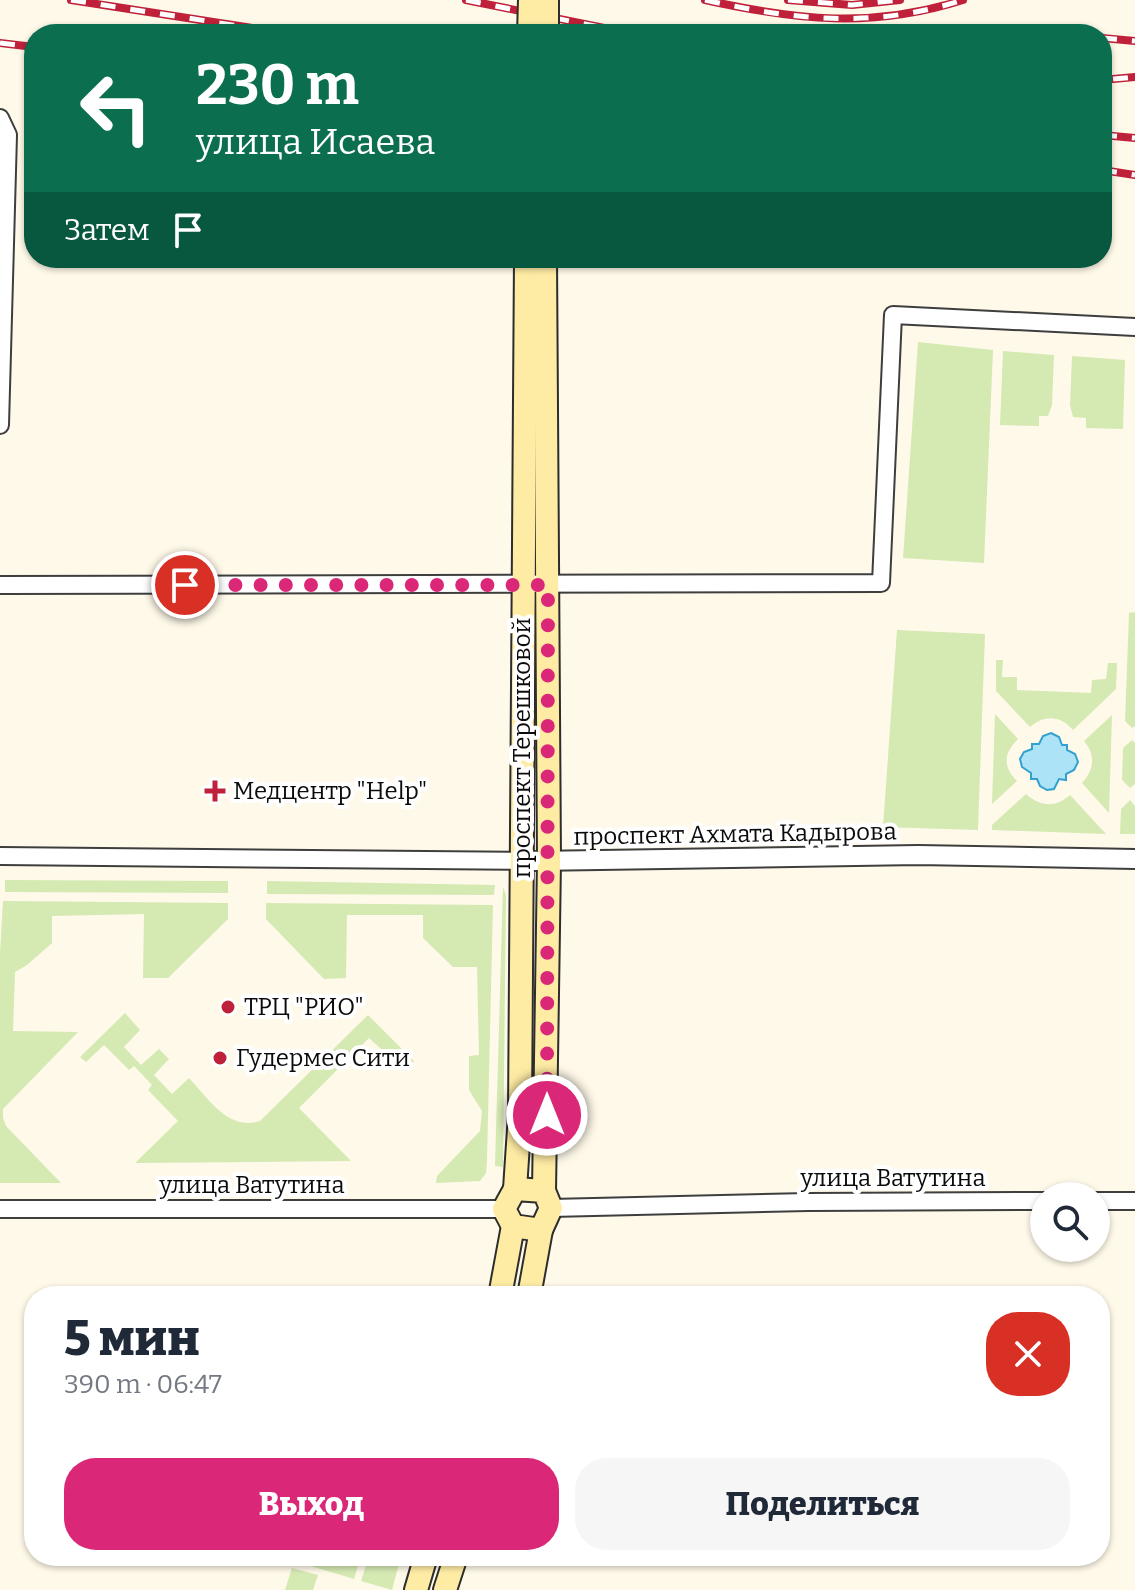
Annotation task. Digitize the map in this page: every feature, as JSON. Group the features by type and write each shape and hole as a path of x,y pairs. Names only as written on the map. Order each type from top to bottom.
{"main road":[{"path":"529,24 530,0"},
{"path":"547,0 547,24"},
{"name":"проспект Терешковой","path":"526,268 536,585"},
{"name":"проспект Терешковой","path":"545,268 536,585 534,861 547,1200"},
{"name":"проспект Терешковой","path":"501,1286 520,1114 534,861"},
{"path":"511,1208 547,1200 531,1286"},
{"path":"511,1208 541,1230"},
{"path":"416,1590 423,1566"},
{"path":"445,1590 453,1566"}],"street":[{"path":"0,118 8,135 0,425"},
{"path":"0,585 881,583 893,315 1135,327"},
{"name":"проспект Ахмата Кадырова","path":"0,856 534,861 918,855 1135,859"},
{"name":"улица Ватутина","path":"547,1200 1030,1201"},
{"path":"1110,1201 1135,1201"},
{"name":"улица Ватутина","path":"0,1209 511,1208"}],"green space":[{"path":"918,342 993,350 984,563 903,558"},
{"path":"1003,351 1054,355 1052,405 1048,416 1039,416 1039,426 1000,425"},
{"path":"1072,356 1125,360 1123,429 1086,428 1086,418 1073,417 1070,405"},
{"path":"1135,612 1135,726 1132,728 1125,721 1129,613"},
{"path":"897,630 985,634 978,830 883,827"},
{"path":"996,660 1003,660 1002,677 1017,677 1017,690 1091,693 1092,680 1106,679 1108,663 1117,663 1116,689 1073,730 1052,718 1030,727 996,691"},
{"path":"995,714 1018,739 1010,749 1007,760 1009,770 1017,781 992,804"},
{"path":"1112,715 1109,813 1082,783 1092,762 1084,741"},
{"path":"1132,740 1135,743 1135,784 1130,788 1122,780 1123,748"},
{"path":"1026,794 1048,804 1070,795 1106,834 992,830 992,825"},
{"path":"1130,800 1135,806 1135,834 1120,834 1121,809"},
{"path":"5,880 228,881 228,893 5,892"},
{"path":"267,881 495,885 494,895 267,894"},
{"path":"503,887 506,895 503,1167 495,1166"},
{"path":"3,901 228,903 228,919 168,978 143,978 144,914 52,916 52,943 15,972 13,1031 78,1032 3,1109 6,1126 61,1183 0,1183 0,954"},
{"path":"266,903 493,905 487,1160 486,1173 480,1181 436,1183 437,1176 480,1131 482,1111 469,1090 469,1056 479,1055 477,967 453,967 423,938 423,915 347,915 346,978 324,979 266,919"},
{"path":"125,1013 140,1030 124,1047 141,1065 159,1049 169,1059 154,1075 172,1094 189,1078 220,1111 249,1123 260,1121 368,1015 414,1061 404,1070 369,1038 299,1108 351,1161 135,1163 178,1121 148,1090 152,1085 134,1066 129,1070 104,1045 86,1062 80,1057"},
{"path":"311,1566 358,1566 354,1579"},
{"path":"366,1566 398,1566 392,1590 361,1581"},
{"path":"292,1568 318,1575 313,1590 285,1590"}],"water":[{"path":"1051,733 1059,737 1062,745 1067,745 1067,750 1075,754 1078,762 1074,770 1066,774 1066,780 1059,779 1054,789 1047,790 1040,786 1037,779 1031,779 1031,773 1022,767 1020,759 1024,752 1032,749 1032,744 1039,744 1043,736"}],"railway":[{"path":"71,0 226,24"},
{"path":"466,0 585,24"},
{"path":"705,0 771,13 834,18 897,15 963,0"},
{"path":"788,0 852,5 900,0"},
{"path":"1112,39 1135,41"},
{"path":"0,43 24,46"},
{"path":"1113,79 1135,77"},
{"path":"1112,136 1135,138"},
{"path":"1112,172 1135,175"}],"place":[{"name":"Медцентр \"Help\"","path":"215,791"},
{"name":"ТРЦ \"РИО\"","path":"228,1007"},
{"name":"Гудермес Сити","path":"220,1058"}],"route":[{"path":"185,585 548,585 547,1115"}]}
